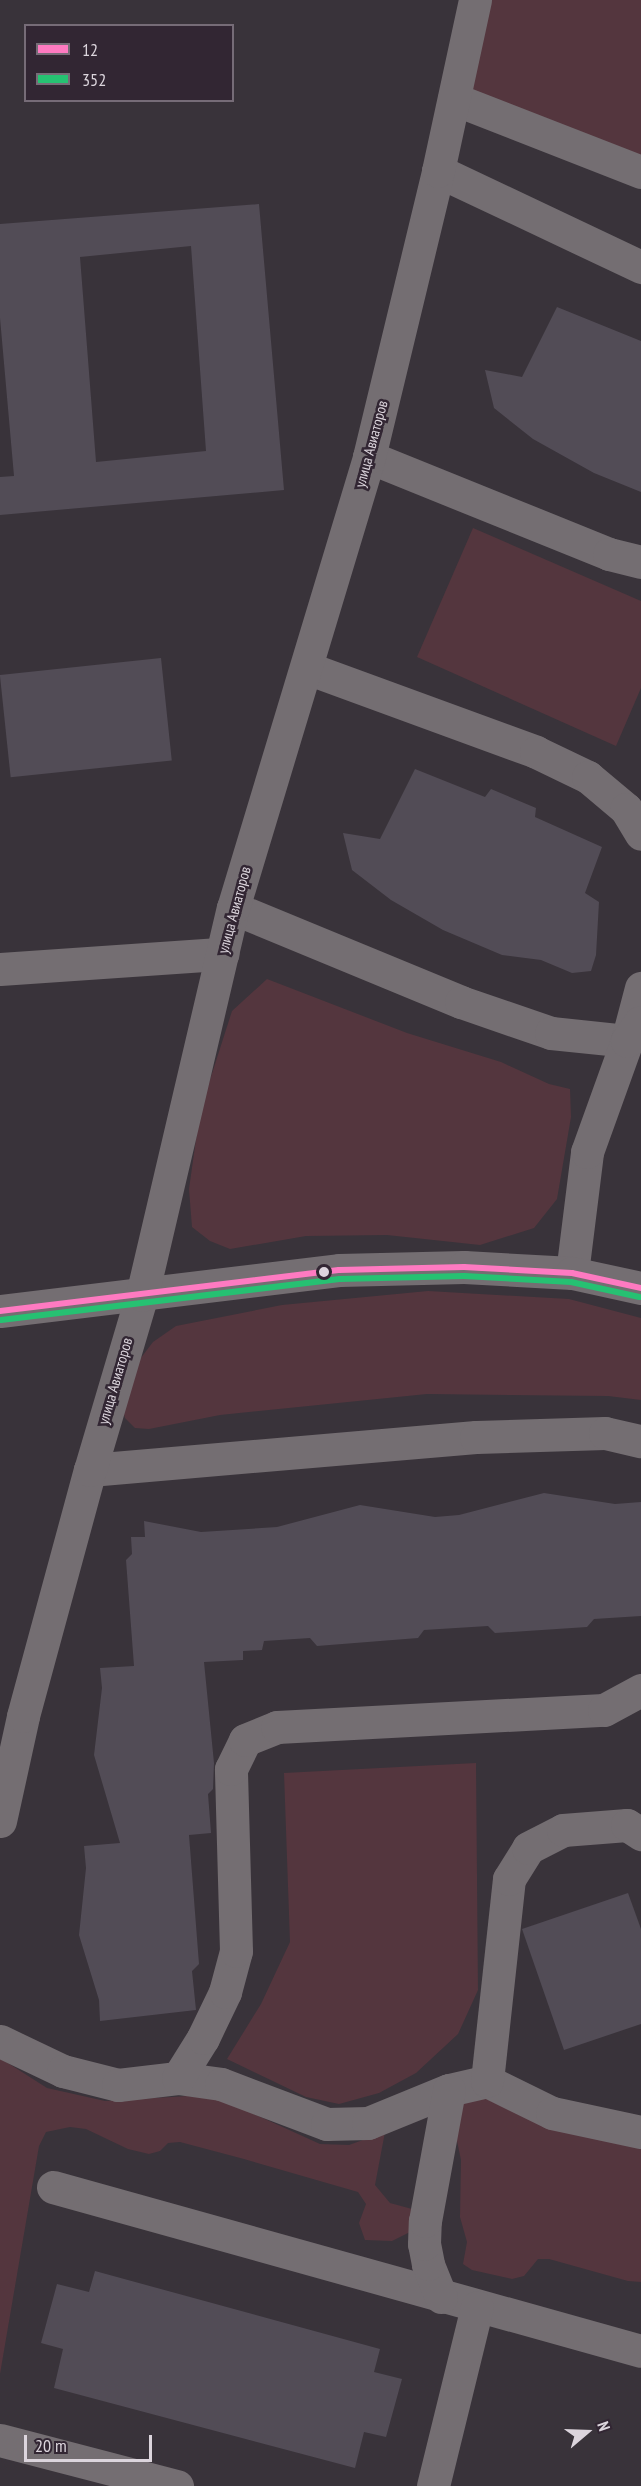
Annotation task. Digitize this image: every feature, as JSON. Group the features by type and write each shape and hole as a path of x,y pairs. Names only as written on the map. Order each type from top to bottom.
{"street":[{"name":"улица Авиаторов","path":"0,1821 23,1716 90,1470 142,1295 233,908 369,457 438,171 475,0"},
{"path":"454,99 641,172"},
{"path":"438,171 641,267"},
{"path":"369,457 609,554 641,561"},
{"path":"307,668 536,752 588,777 626,809 641,834"},
{"path":"233,908 484,1010 551,1033 634,1031"},
{"path":"0,969 222,954"},
{"path":"572,1273 587,1152 634,1031 641,988"},
{"path":"0,1311 339,1270 464,1267 572,1273 641,1288"},
{"path":"90,1470 476,1437 605,1433 641,1441"},
{"path":"178,2078 203,2037 225,1992 236,1951 231,1769 245,1740 278,1727 604,1710 641,1690"},
{"path":"487,2081 509,1879 528,1848 563,1830 627,1825 641,1834"},
{"path":"0,2042 63,2071 118,2085 178,2078 221,2084 327,2124 368,2123 449,2090 487,2081 552,2113 641,2132"},
{"path":"441,2297 428,2264 424,2244 425,2221 449,2090"},
{"path":"53,2187 641,2351"},
{"path":"433,2486 477,2307"},
{"path":"0,2440 177,2486"}],"shaded area":[{"path":"475,0 641,0 641,172 454,99"},
{"path":"473,528 641,601 641,688 616,746 417,657"},
{"path":"267,979 407,1033 501,1062 549,1084 570,1089 571,1117 557,1199 534,1228 480,1245 387,1235 306,1236 230,1249 210,1241 192,1227 189,1189 200,1111 232,1011"},
{"path":"428,1291 569,1299 641,1318 641,1400 608,1396 427,1394 220,1415 149,1429 135,1428 125,1418 122,1406 137,1363 153,1342 176,1326 282,1305"},
{"path":"476,1763 478,1990 458,2034 416,2073 379,2093 339,2104 306,2097 227,2059 261,2004 290,1942 284,1773"},
{"path":"0,2058 47,2088 105,2101 188,2096 221,2099 320,2144 349,2145 385,2132 375,2185 390,2203 412,2209 412,2231 392,2241 365,2240 359,2223 366,2204 358,2192 244,2159 180,2142 168,2143 160,2151 149,2154 128,2149 86,2129 70,2127 46,2132 39,2146 0,2374"},
{"path":"481,2097 641,2146 641,2282 628,2281 549,2259 538,2259 524,2276 512,2279 472,2270 463,2264 467,2242 460,2217 461,2160 457,2141 451,2130 455,2105"}],"building":[{"path":"259,204 284,490 0,515 0,477 14,476 0,318 0,224","holes":["191,246 206,451 96,462 80,257"]},
{"path":"557,307 641,341 641,492 594,473 533,439 494,408 485,370 522,377"},
{"path":"161,658 172,760 11,777 0,675"},
{"path":"415,769 485,797 491,789 536,808 535,817 602,847 585,893 599,902 596,955 591,971 572,973 541,960 502,955 443,930 391,900 352,870 343,833 380,839"},
{"path":"544,1493 615,1504 641,1502 641,1616 594,1619 587,1627 495,1633 488,1626 424,1630 418,1638 317,1646 310,1638 264,1641 262,1650 243,1651 243,1660 204,1662 214,1763 213,1789 208,1794 211,1833 189,1835 199,1964 192,1971 196,2010 100,2021 99,2000 79,1935 86,1868 84,1846 120,1843 94,1755 102,1688 100,1668 134,1666 126,1560 132,1554 131,1537 145,1537 144,1521 201,1532 277,1527 360,1505 435,1517 459,1515"},
{"path":"628,1893 641,1929 641,2024 564,2050 522,1929"},
{"path":"95,2271 380,2349 374,2372 402,2379 386,2437 364,2432 355,2468 54,2388 63,2349 41,2343 57,2284 89,2292"}],"transit line":[{"name":"12","path":"0,1311 339,1270 464,1267 572,1273 641,1288"},
{"name":"352","path":"1,1320 340,1279 464,1276 571,1282 639,1297"}]}
